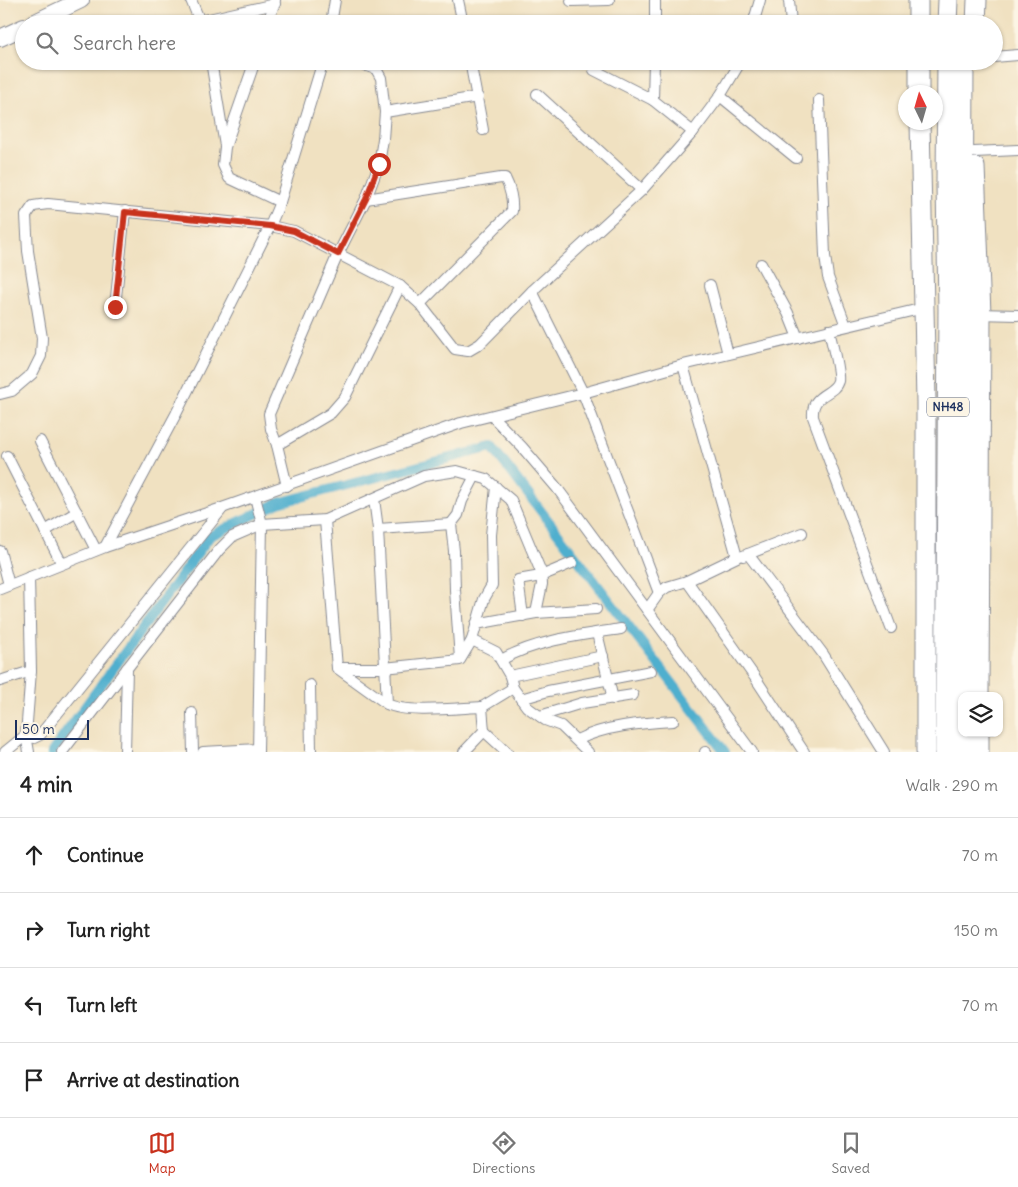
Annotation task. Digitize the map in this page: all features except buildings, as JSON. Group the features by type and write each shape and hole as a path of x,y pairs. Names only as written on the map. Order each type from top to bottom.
{"highway":[{"path":"918,0 918,15"},
{"path":"947,15 948,0"},
{"path":"964,0 964,15"},
{"path":"976,15 977,0"},
{"path":"918,70 919,85"},
{"name":"NH48","path":"945,752 948,319 947,70"},
{"name":"NH48","path":"960,752 964,70"},
{"path":"975,70 979,692"},
{"path":"920,130 928,308 926,402 926,752"},
{"path":"979,737 979,752"}],"main road":[{"path":"50,15 81,0"},
{"path":"0,38 15,31"}],"street":[{"path":"190,0 197,15"},
{"path":"332,15 335,0"},
{"path":"458,0 461,15"},
{"path":"571,1 609,0"},
{"path":"655,15 656,0"},
{"path":"756,15 760,0"},
{"path":"789,0 790,15"},
{"path":"226,15 275,2"},
{"path":"271,15 275,2"},
{"path":"1003,56 1018,55"},
{"path":"212,70 225,147 224,165 229,178 280,202"},
{"path":"225,147 252,70"},
{"path":"101,548 176,414 270,226 280,202 320,70"},
{"path":"287,486 271,429 269,414 338,254 366,199 379,164 385,112 381,78 377,70"},
{"path":"472,70 483,130"},
{"path":"594,70 652,100 693,132"},
{"path":"652,100 654,70"},
{"path":"0,394 12,391 32,374 41,356 42,338 28,251 26,216 33,206 48,204 270,226 294,231 400,286 420,304 455,349 468,351 480,344 532,291 642,190 693,132 720,96 736,70"},
{"path":"537,94 642,190"},
{"path":"720,96 796,158"},
{"path":"385,112 478,97"},
{"path":"819,100 825,256 828,277 846,326"},
{"path":"974,152 1018,150"},
{"path":"366,199 505,178 508,184 512,211 420,304"},
{"path":"115,307 125,212"},
{"path":"761,264 788,313 798,338"},
{"path":"710,285 728,354"},
{"path":"277,445 332,413 345,397 400,286"},
{"path":"532,291 583,393 659,593"},
{"path":"0,551 5,587 101,548 255,499 462,423 583,393 683,365 928,308"},
{"path":"977,314 1018,315"},
{"path":"829,330 838,378 835,386 817,400 814,405 813,417 890,628"},
{"path":"683,365 742,556 824,654 884,752"},
{"path":"492,416 557,488 752,752"},
{"path":"40,440 77,512 101,548"},
{"path":"6,456 62,564"},
{"path":"62,752 219,550 232,538 262,521 325,520 424,476 458,471 486,479 511,500 541,576 542,584 536,613"},
{"path":"460,660 451,524 458,515 462,500 475,476"},
{"path":"460,660 472,640 484,599 492,584 491,535 496,487"},
{"path":"203,752 258,750 262,521 255,499"},
{"path":"374,499 378,529 387,704"},
{"path":"26,735 34,738 40,734 222,508"},
{"path":"45,531 77,512"},
{"path":"325,520 337,668 387,704 396,708 482,707 513,688"},
{"path":"378,529 451,524"},
{"path":"647,610 659,593 668,587 687,581 742,556 802,533"},
{"path":"523,616 518,580 541,576 572,563"},
{"path":"29,577 31,670 26,735 29,752"},
{"path":"687,581 754,676 804,752"},
{"path":"476,624 536,613 596,609"},
{"path":"501,660 536,645 621,629"},
{"path":"597,632 613,699"},
{"path":"472,640 496,652 510,676 513,688 526,707 560,726 588,752"},
{"path":"510,676 603,656"},
{"path":"337,668 384,668 460,660"},
{"path":"125,752 127,668"},
{"path":"0,681 31,670"},
{"path":"521,699 548,690 651,671"},
{"path":"310,685 311,752"},
{"path":"540,716 582,703 633,695"},
{"path":"482,707 484,731 507,752"},
{"path":"192,712 193,752"},
{"path":"577,740 590,733 630,724 673,721"},
{"path":"464,752 484,731"},
{"path":"5,752 26,735"}],"waterway":[{"path":"52,752 210,536 278,503 492,447 725,752"}],"route":[{"path":"115,307 125,212 270,226 294,231 338,254 366,199 379,164"}]}
